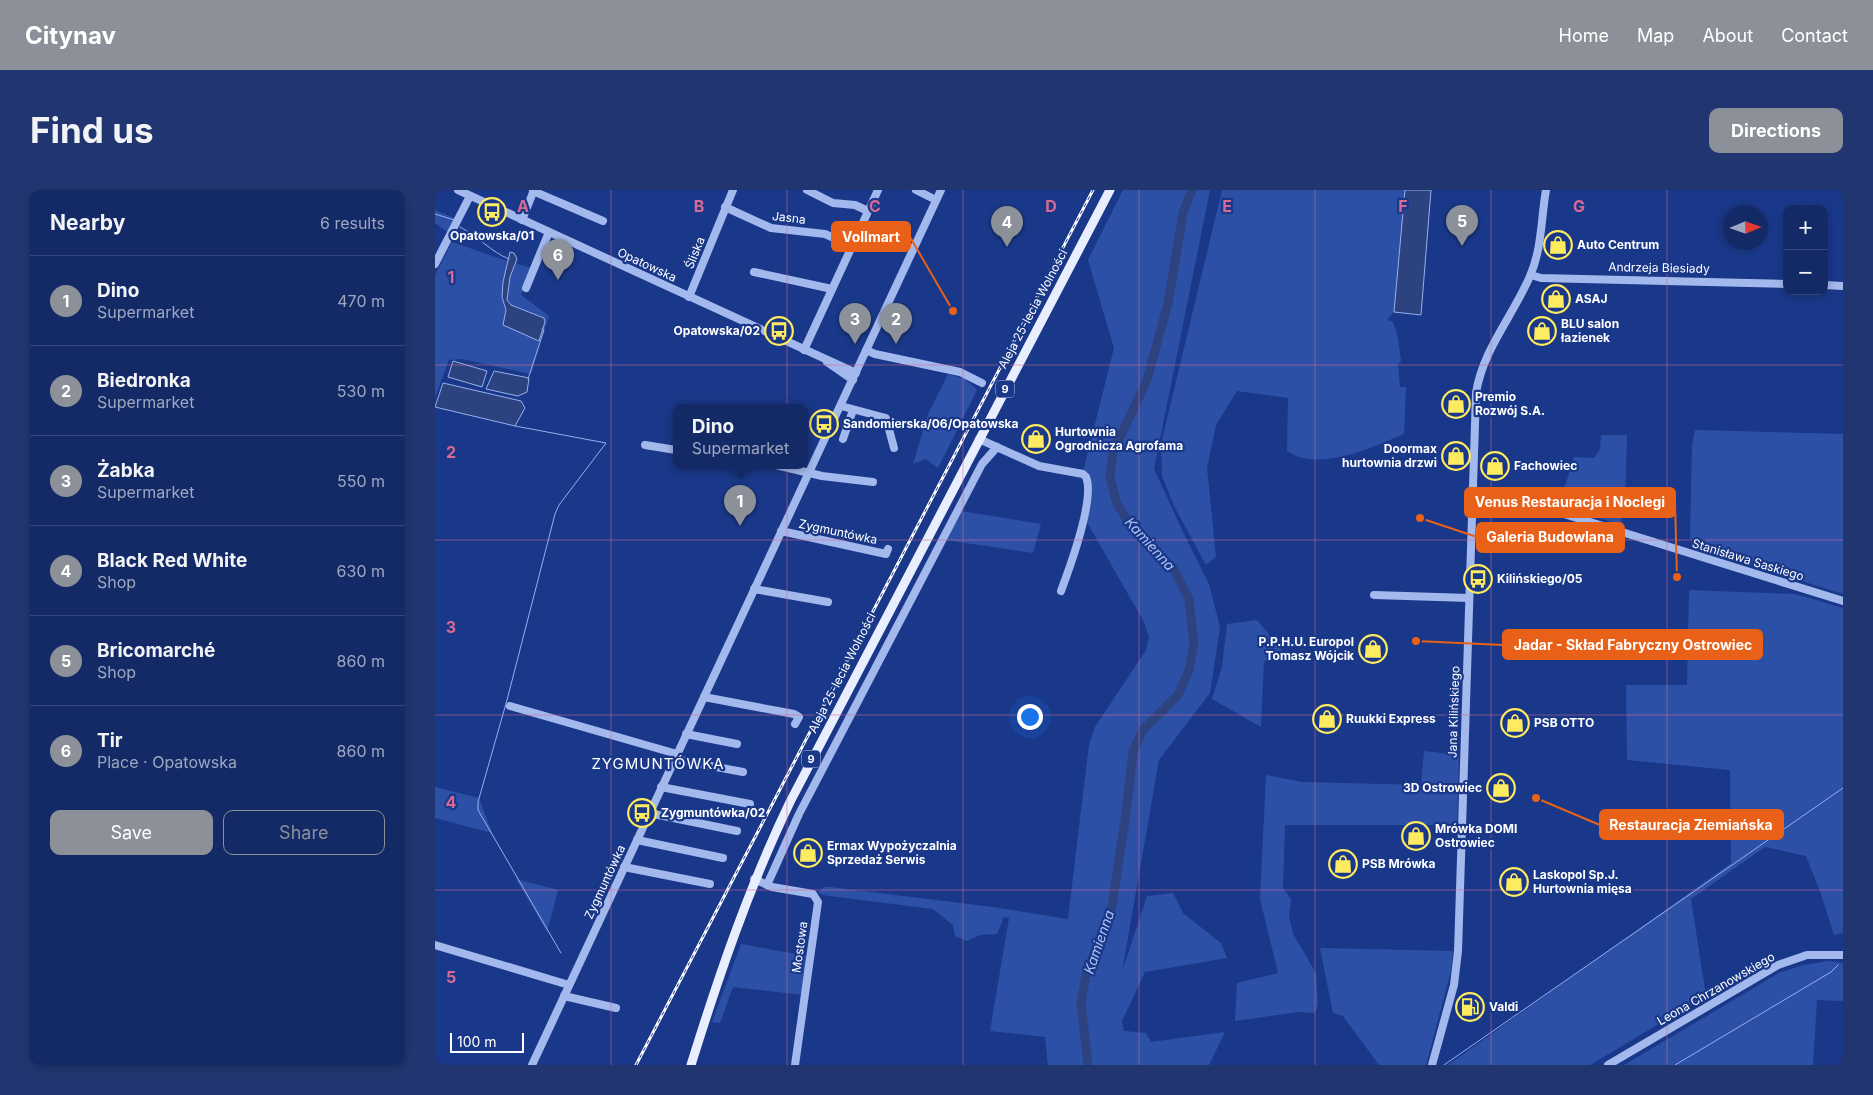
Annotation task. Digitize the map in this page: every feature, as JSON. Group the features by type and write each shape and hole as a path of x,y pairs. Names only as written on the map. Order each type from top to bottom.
{"main road":[{"name":"Aleja 25-lecia Wolności","path":"691,1065 729,946 755,879 794,793 1110,190"}],"street":[{"name":"Opatowska","path":"458,190 803,350 856,372"},
{"name":"Śliska","path":"689,297 733,190"},
{"path":"807,190 833,203 855,204 868,211"},
{"path":"803,350 878,190"},
{"path":"917,190 936,200"},
{"name":"Zygmuntówka","path":"532,1065 941,190"},
{"name":"Jana Kilińskiego","path":"1432,1065 1450,1002 1457,965 1478,378 1486,357 1531,275 1537,255 1547,190"},
{"path":"522,220 533,191 603,220"},
{"path":"435,264 470,196"},
{"name":"Jasna","path":"725,208 774,229 825,234 851,246"},
{"path":"526,288 549,232"},
{"path":"754,272 832,289"},
{"name":"Andrzeja Biesiady","path":"1531,275 1541,278 1783,284"},
{"path":"1828,285 1843,286"},
{"path":"867,350 875,354 960,372 982,383"},
{"name":"Opatowska","path":"826,360 853,380"},
{"path":"841,406 886,418 894,448"},
{"path":"843,439 853,410"},
{"path":"979,439 1039,466 1083,474 1086,477 1088,488 1084,517 1061,591"},
{"path":"645,445 673,450"},
{"path":"767,885 799,814 838,738 983,464 997,447"},
{"path":"792,469 873,482"},
{"name":"Stanisława Saskiego","path":"1473,496 1529,503 1843,601"},
{"name":"Zygmuntówka","path":"781,531 886,554 888,549"},
{"path":"754,589 828,602"},
{"path":"1374,595 1469,598"},
{"path":"704,697 794,714 799,718 795,724"},
{"path":"510,706 676,757 743,772"},
{"path":"686,734 737,744"},
{"path":"1456,749 1465,750"},
{"path":"661,787 750,804"},
{"path":"649,813 737,831"},
{"path":"637,840 723,858"},
{"path":"624,867 710,884"},
{"name":"Mostowa","path":"755,879 767,885 813,894 818,902 795,1065"},
{"path":"435,945 569,985"},
{"name":"Leona Chrzanowskiego","path":"1608,1065 1778,965 1807,955 1843,955"},
{"path":"564,996 615,1008"}],"shaded area":[{"path":"1123,190 1210,190 1154,469 1209,584 1220,627 1210,693 1159,760 1122,972 1147,896 1173,893 1183,913 1221,943 1227,958 1145,972 1122,1021 1124,1031 1146,1033 1151,1042 1225,1032 1209,1065 1048,1065 1045,1037 990,1031 1009,918 1004,917 997,934 980,935 967,941 955,936 953,925 933,909 822,895 818,892 824,887 830,887 993,907 1068,919 1089,744 1095,727 1146,650 1149,637 1144,622 1084,517 1084,468 1114,348 1088,260"},
{"path":"1222,190 1405,190 1394,312 1387,320 1393,322 1397,333 1401,361 1398,364 1400,387 1406,387 1404,434 1346,456 1330,459 1300,457 1287,451 1288,398 1237,391 1216,425 1207,468 1216,557 1206,565 1174,506 1162,476 1161,444"},
{"path":"1405,190 1431,190 1421,315 1394,312"},
{"path":"435,210 457,219 449,233 435,223"},
{"path":"452,242 507,261 510,252 517,256 515,263 531,268 521,295 549,316 531,374 462,359 449,360 435,398 435,275"},
{"path":"510,252 514,253 517,259 510,277 507,300 511,305 544,318 545,322 539,341 503,325 506,310 502,297 503,282"},
{"path":"453,361 487,371 482,387 448,377"},
{"path":"494,371 529,378 527,392 518,396 486,389"},
{"path":"948,374 965,379 977,390 938,468 926,459 913,464 928,414"},
{"path":"443,383 521,401 525,408 515,426 435,407"},
{"path":"1695,430 1843,434 1843,594 1706,551 1692,543 1690,537 1692,445"},
{"path":"1601,435 1627,435 1625,501 1622,502 1621,525 1559,505 1574,457 1594,458 1600,449"},
{"path":"961,511 1041,524 1033,553 945,540"},
{"path":"1689,590 1795,594 1843,608 1843,933 1834,935 1806,856 1765,847 1691,899 1706,996 1590,1065 1448,1065 1731,863 1730,770 1627,760 1626,685 1687,685"},
{"path":"1257,620 1289,659 1264,661 1261,727 1212,699 1222,667 1227,624"},
{"path":"1424,751 1459,755 1457,825 1285,825 1283,888 1291,899 1289,916 1293,934 1316,973 1318,1004 1315,1013 1299,1012 1235,1021 1237,983 1278,973 1260,899 1266,775 1302,782 1421,785"},
{"path":"435,787 479,798 492,833 435,818"},
{"path":"516,879 558,890 547,932"},
{"path":"741,944 807,956 802,995 733,987 720,1023 712,1022"},
{"path":"1320,948 1453,951 1451,971 1426,1065 1379,1065 1343,1016 1333,1013"},
{"path":"1829,961 1843,963 1843,1001 1817,1000 1813,1065 1624,1065 1779,973 1803,965"}],"waterway":[{"name":"Kamienna","path":"1088,1065 1081,1003 1086,975 1112,906 1133,751 1143,730 1178,695 1189,670 1194,644 1189,599 1173,568 1132,528 1117,504 1110,477 1113,452 1147,380 1168,303 1183,213 1192,190"},
{"path":"435,214 454,220"},
{"path":"460,227 509,259"},
{"path":"528,379 544,330 542,329"},
{"path":"515,426 606,443 559,505 555,514 507,700 478,802 478,810 561,953"},
{"path":"1444,1065 1843,788"},
{"path":"1675,1065 1831,972 1838,965"}],"railway":[{"path":"636,1065 1093,190"}],"place":[{"name":"Opatowska/01","path":"492,212"},
{"name":"Auto Centrum","path":"1558,245"},
{"name":"Bricomarché","path":"1462,246"},
{"name":"Black Red White","path":"1007,247"},
{"name":"Tir","path":"558,280"},
{"name":"ASAJ","path":"1556,299"},
{"name":"Vollmart","path":"953,311"},
{"name":"Opatowska/02","path":"779,331"},
{"name":"BLU salon łazienek","path":"1542,331"},
{"name":"Żabka","path":"855,344"},
{"name":"Biedronka","path":"896,344"},
{"name":"Premio Rozwój S.A.","path":"1456,404"},
{"name":"Sandomierska/06/Opatowska","path":"824,424"},
{"name":"Hurtownia Ogrodnicza Agrofama","path":"1036,439"},
{"name":"Doormax hurtownia drzwi","path":"1456,456"},
{"name":"Fachowiec","path":"1495,466"},
{"name":"Galeria Budowlana","path":"1420,518"},
{"name":"Dino","path":"740,526"},
{"name":"Venus Restauracja i Noclegi","path":"1677,577"},
{"name":"Kilińskiego/05","path":"1478,579"},
{"name":"Jadar - Skład Fabryczny Ostrowiec","path":"1416,641"},
{"name":"P.P.H.U. Europol Tomasz Wójcik","path":"1373,649"},
{"name":"Ruukki Express","path":"1327,719"},
{"name":"PSB OTTO","path":"1515,723"},
{"name":"3D Ostrowiec","path":"1501,788"},
{"name":"Restauracja Ziemiańska","path":"1536,798"},
{"name":"Zygmuntówka/02","path":"642,813"},
{"name":"Mrówka DOMI Ostrowiec","path":"1416,836"},
{"name":"Ermax Wypożyczalnia Sprzedaż Serwis","path":"808,853"},
{"name":"PSB Mrówka","path":"1343,864"},
{"name":"Laskopol Sp.J. Hurtownia mięsa","path":"1514,882"},
{"name":"Valdi","path":"1470,1007"}],"district":[{"name":"ZYGMUNTÓWKA","path":"658,764"}]}
